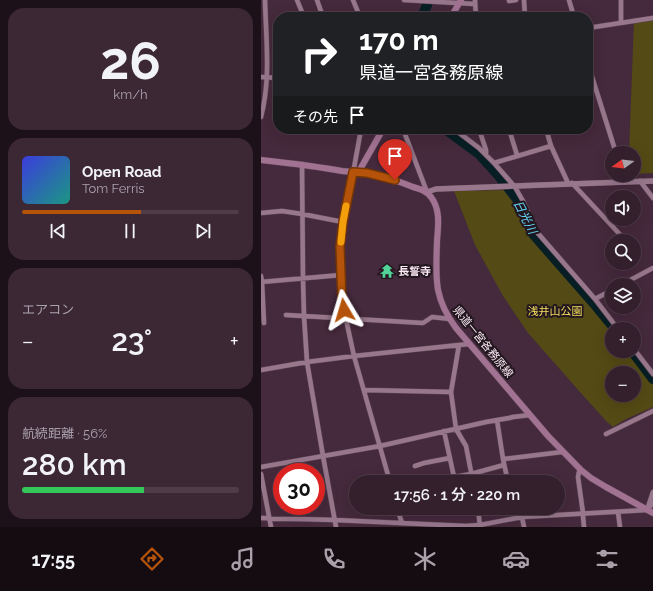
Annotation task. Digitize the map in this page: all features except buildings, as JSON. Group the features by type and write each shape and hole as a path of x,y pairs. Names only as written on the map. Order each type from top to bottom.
{"main road":[{"path":"454,12 460,2"},
{"path":"355,172 380,134"},
{"path":"261,160 367,173 395,180 427,192"},
{"name":"県道一宮各務原線","path":"427,192 433,200 438,212 436,279 440,300 449,319 562,452 591,478 653,513"}],"street":[{"path":"261,117 267,78 265,0"},
{"path":"297,0 301,12"},
{"path":"317,0 321,12"},
{"path":"353,0 358,12"},
{"path":"404,0 475,2 476,12"},
{"path":"509,0 516,0"},
{"path":"524,0 525,12"},
{"path":"569,0 573,12"},
{"path":"621,0 621,23"},
{"path":"593,27 653,18"},
{"path":"261,77 273,78"},
{"path":"593,80 614,146"},
{"path":"359,134 354,168 355,172 343,222 340,247 342,301 354,356 388,475"},
{"path":"405,134 427,192 436,189 625,182"},
{"path":"461,134 479,148 514,187 523,201 536,231 595,298 613,322"},
{"path":"481,134 486,150 486,155"},
{"path":"511,134 517,155"},
{"path":"547,134 551,146 570,183 619,234"},
{"path":"494,163 551,146"},
{"path":"302,164 303,279 307,362 336,527"},
{"path":"641,181 653,181"},
{"path":"641,182 653,198"},
{"path":"261,213 282,211 343,222"},
{"path":"634,278 653,268"},
{"path":"262,282 341,275"},
{"path":"261,276 264,323"},
{"path":"595,298 605,293"},
{"path":"286,315 423,323 432,317 449,319"},
{"path":"261,370 354,356 470,344"},
{"path":"459,345 451,392 456,429 466,446 471,474"},
{"path":"641,358 653,374"},
{"path":"364,390 451,392"},
{"path":"606,434 653,411"},
{"path":"261,467 380,446 486,422 530,415"},
{"path":"497,420 506,475"},
{"path":"444,431 455,475"},
{"path":"503,459 562,452"},
{"path":"415,466 450,458"},
{"path":"464,475 504,465"},
{"path":"581,470 578,477 584,527"},
{"path":"261,474 271,527"},
{"path":"647,510 653,492"},
{"path":"261,518 335,520 378,524 480,526 520,517 647,510 653,503"},
{"path":"618,512 620,527"},
{"path":"399,515 402,524"},
{"path":"479,515 480,526"},
{"path":"520,517 524,527"}],"green space":[{"path":"634,20 653,21 653,173 641,174 641,146 629,146"},
{"name":"浅井山公園","path":"504,190 515,205 532,235 584,292 608,322 605,322 605,358 636,358 653,382 653,407 624,420 613,427 607,422 528,333 503,296 475,245 454,191"}],"waterway":[{"name":"日光川","path":"424,12 428,0"},
{"name":"日光川","path":"452,134 479,154 498,175 520,203 533,234 609,322"},
{"name":"日光川","path":"637,358 653,379"}],"slow traffic":[{"path":"341,242 346,206"}],"place":[{"name":"長誓寺","path":"387,271"}],"route":[{"path":"344,310 342,301 340,247 343,222 353,172 367,173 395,180"}]}
